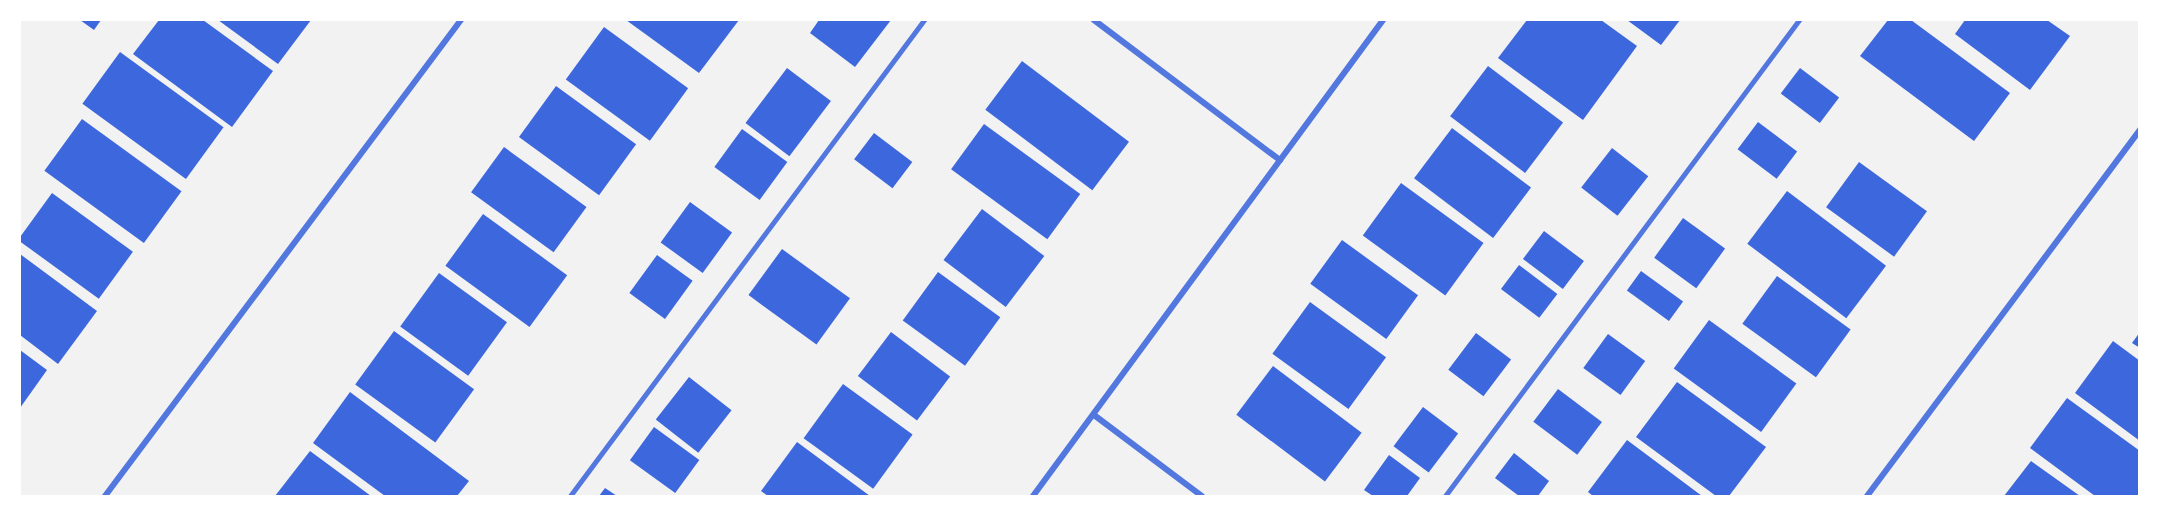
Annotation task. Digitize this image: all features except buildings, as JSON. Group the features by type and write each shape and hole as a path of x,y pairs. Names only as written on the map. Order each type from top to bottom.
{"street":[{"path":"105,496 461,20"},
{"path":"1094,20 1280,160"},
{"path":"1033,496 1383,20"},
{"path":"1867,496 2139,130"},
{"path":"1094,415 1202,496"}],"lane":[{"path":"570,496 924,20"},
{"path":"1444,496 1799,20"}]}
